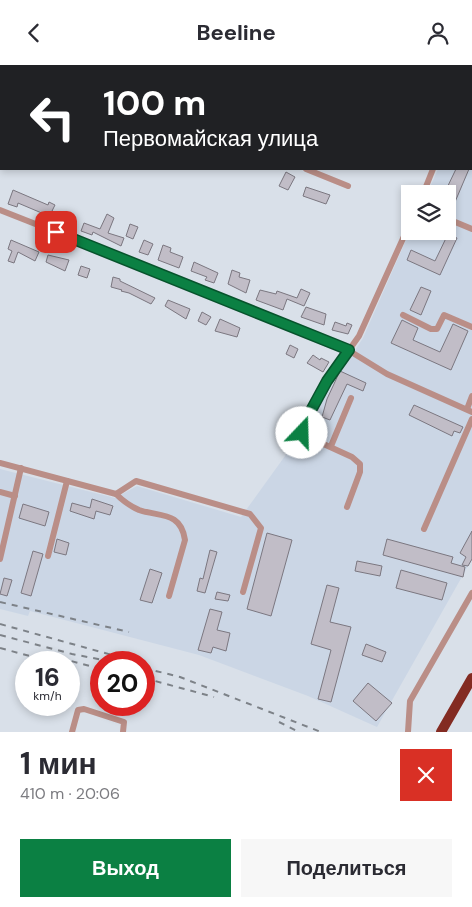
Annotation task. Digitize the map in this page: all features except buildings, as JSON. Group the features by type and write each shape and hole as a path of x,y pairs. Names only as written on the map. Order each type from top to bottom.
{"highway":[{"path":"441,732 472,678"}],"street":[{"path":"308,170 348,186"},
{"path":"427,185 433,170"},
{"path":"0,210 349,350 387,374 469,411 472,395"},
{"path":"456,222 472,229"},
{"path":"347,507 360,471 360,464 352,457 306,436 302,433 302,427 327,381 359,336 402,240"},
{"path":"403,315 431,329 437,329 444,315 472,327"},
{"path":"330,446 351,398"},
{"path":"424,529 472,419"},
{"path":"0,463 116,493 126,503 140,510 163,514 178,522 185,540 169,596"},
{"path":"0,559 21,468"},
{"path":"48,556 67,481"},
{"path":"116,493 136,481 250,514 261,528 243,592"},
{"path":"0,492 15,496"},
{"path":"408,732 410,701 472,593"},
{"path":"72,732 78,710 84,709 124,722 123,732"}],"shaded area":[{"path":"438,170 472,170 472,559 377,727 308,696 199,655 30,611 28,616 0,609 0,469 115,498 137,486 241,517 303,431 363,338 406,240 456,240 456,185 431,185"}],"railway":[{"path":"0,602 129,632"},
{"path":"0,624 98,651"},
{"path":"0,635 90,657"},
{"path":"0,648 15,652"},
{"path":"80,663 90,666"},
{"path":"155,671 180,677 321,732"},
{"path":"155,681 214,697"},
{"path":"279,722 299,732"}],"route":[{"path":"56,232 334,342 349,350 327,381 302,427 302,433"}]}
